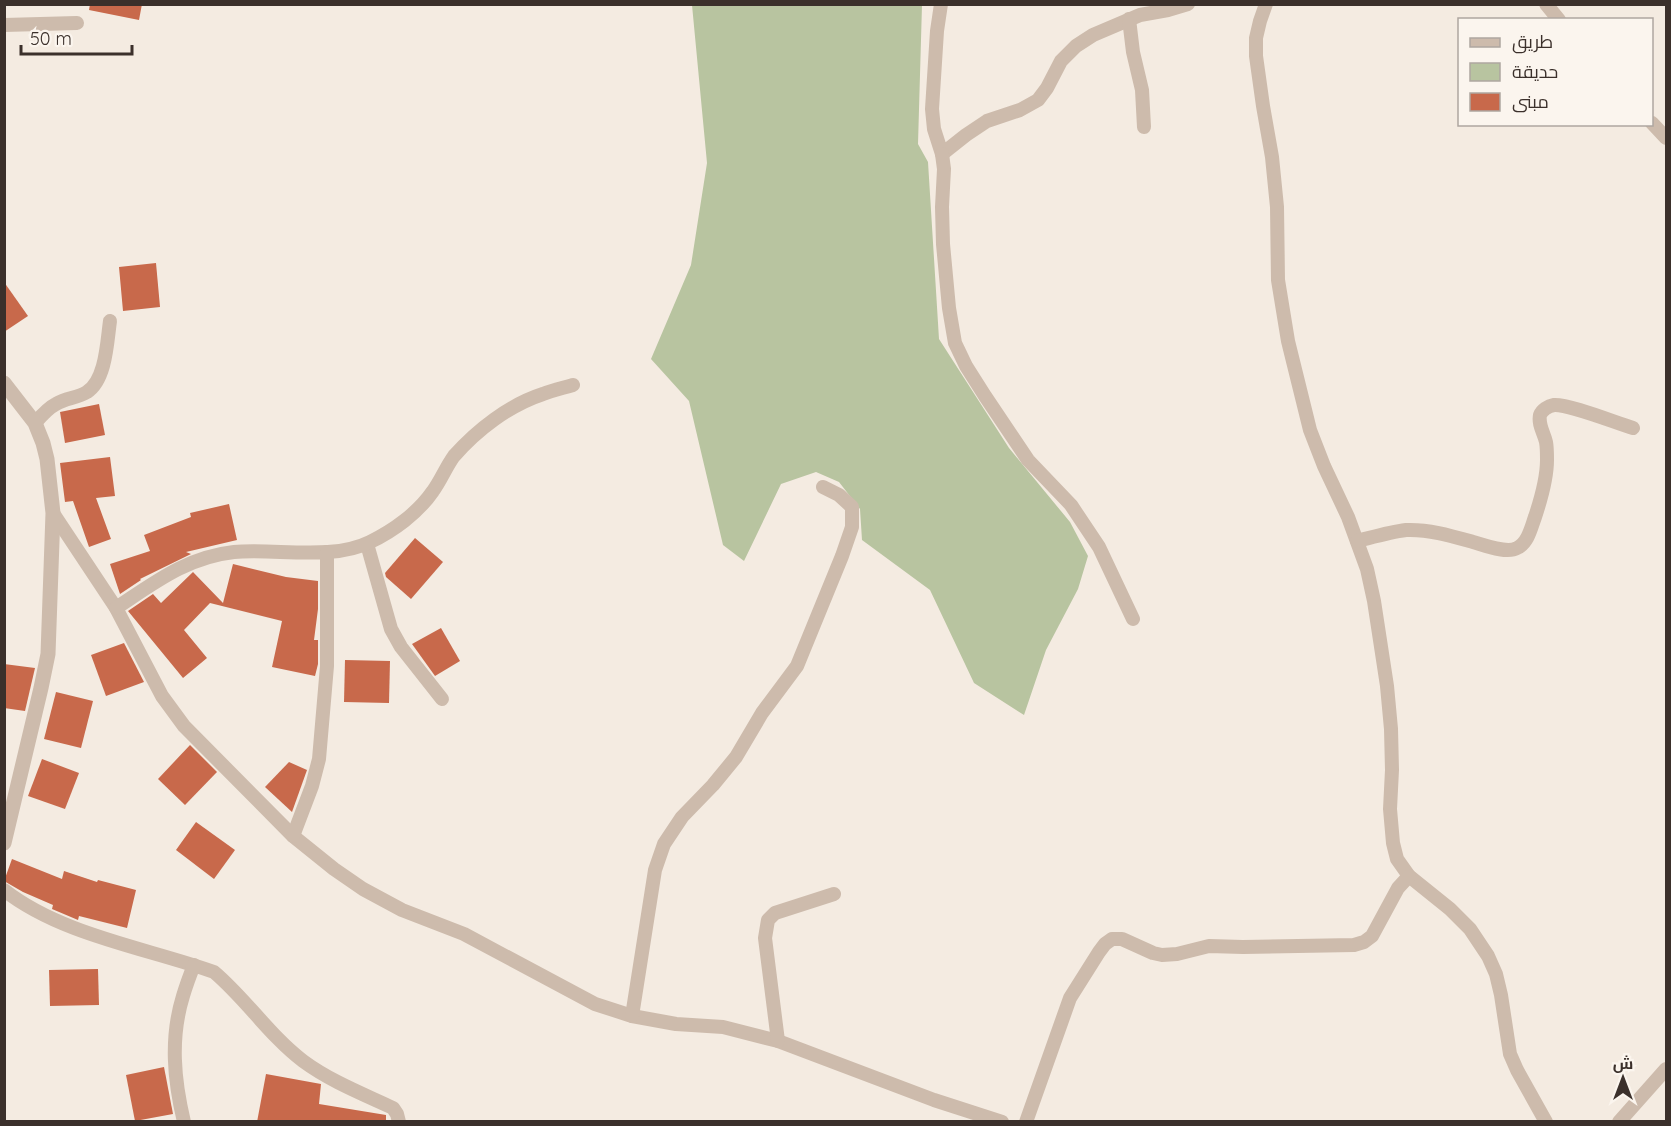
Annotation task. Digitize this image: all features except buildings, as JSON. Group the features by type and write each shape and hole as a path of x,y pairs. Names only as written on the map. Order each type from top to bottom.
{"street":[{"path":"941,4 932,109 934,129 944,169 942,244 948,308 955,344 966,366 1028,460 1071,505 1099,547 1133,619"},
{"path":"942,154 987,121 1020,110 1038,100 1061,61 1076,46 1093,35 1129,19 1188,4"},
{"path":"1266,4 1256,38 1256,56 1272,157 1277,207 1278,280 1288,341 1310,430 1357,541 1367,569 1374,601 1391,729 1390,809 1393,843 1398,859 1409,876 1450,909 1470,929 1488,956 1501,995 1510,1054 1546,1122"},
{"path":"1546,4 1556,18"},
{"path":"1129,19 1133,52 1142,90 1144,127"},
{"path":"4,25 77,23"},
{"path":"1653,124 1666,138"},
{"path":"35,423 56,403 83,394 94,386 102,368 110,321"},
{"path":"4,383 35,423 43,442 53,513 48,654 4,843"},
{"path":"116,608 163,576 181,566 204,558 235,552 327,552 367,544 392,530 418,508 432,493 453,458 496,418 541,394 573,385"},
{"path":"1357,541 1407,530 1449,535 1489,547 1516,549 1522,546 1528,537 1544,482 1547,461 1546,439 1540,425 1542,412 1547,407 1555,405 1633,428"},
{"path":"632,1016 655,870 664,844 682,817 714,785 736,757 762,713 797,666 842,556 852,526 852,507 840,495 823,487"},
{"path":"53,513 116,608 152,679 184,726 293,836 363,889 402,910 464,934 594,1004 632,1016 676,1024 723,1027 778,1041 934,1100 1002,1122"},
{"path":"367,544 390,629 401,647 442,699"},
{"path":"293,836 312,786 319,759 327,666 327,552"},
{"path":"1026,1122 1070,998 1099,952 1112,939 1122,939 1162,956 1209,946 1354,945 1372,936 1398,888 1409,876"},
{"path":"4,890 36,910 79,930 214,972 283,1044 303,1061 327,1077 393,1108 399,1122"},
{"path":"778,1041 765,938 768,920 774,914 834,894"},
{"path":"184,1122 176,1082 175,1039 182,997 194,965"},
{"path":"1619,1122 1666,1069"}],"green space":[{"path":"692,5 922,5 918,144 928,162 939,339 1009,448 1070,522 1088,556 1078,589 1046,650 1024,715 974,683 930,590 862,540 860,509 839,482 816,472 781,484 744,561 723,545 689,401 651,359 691,265 707,163"}]}
